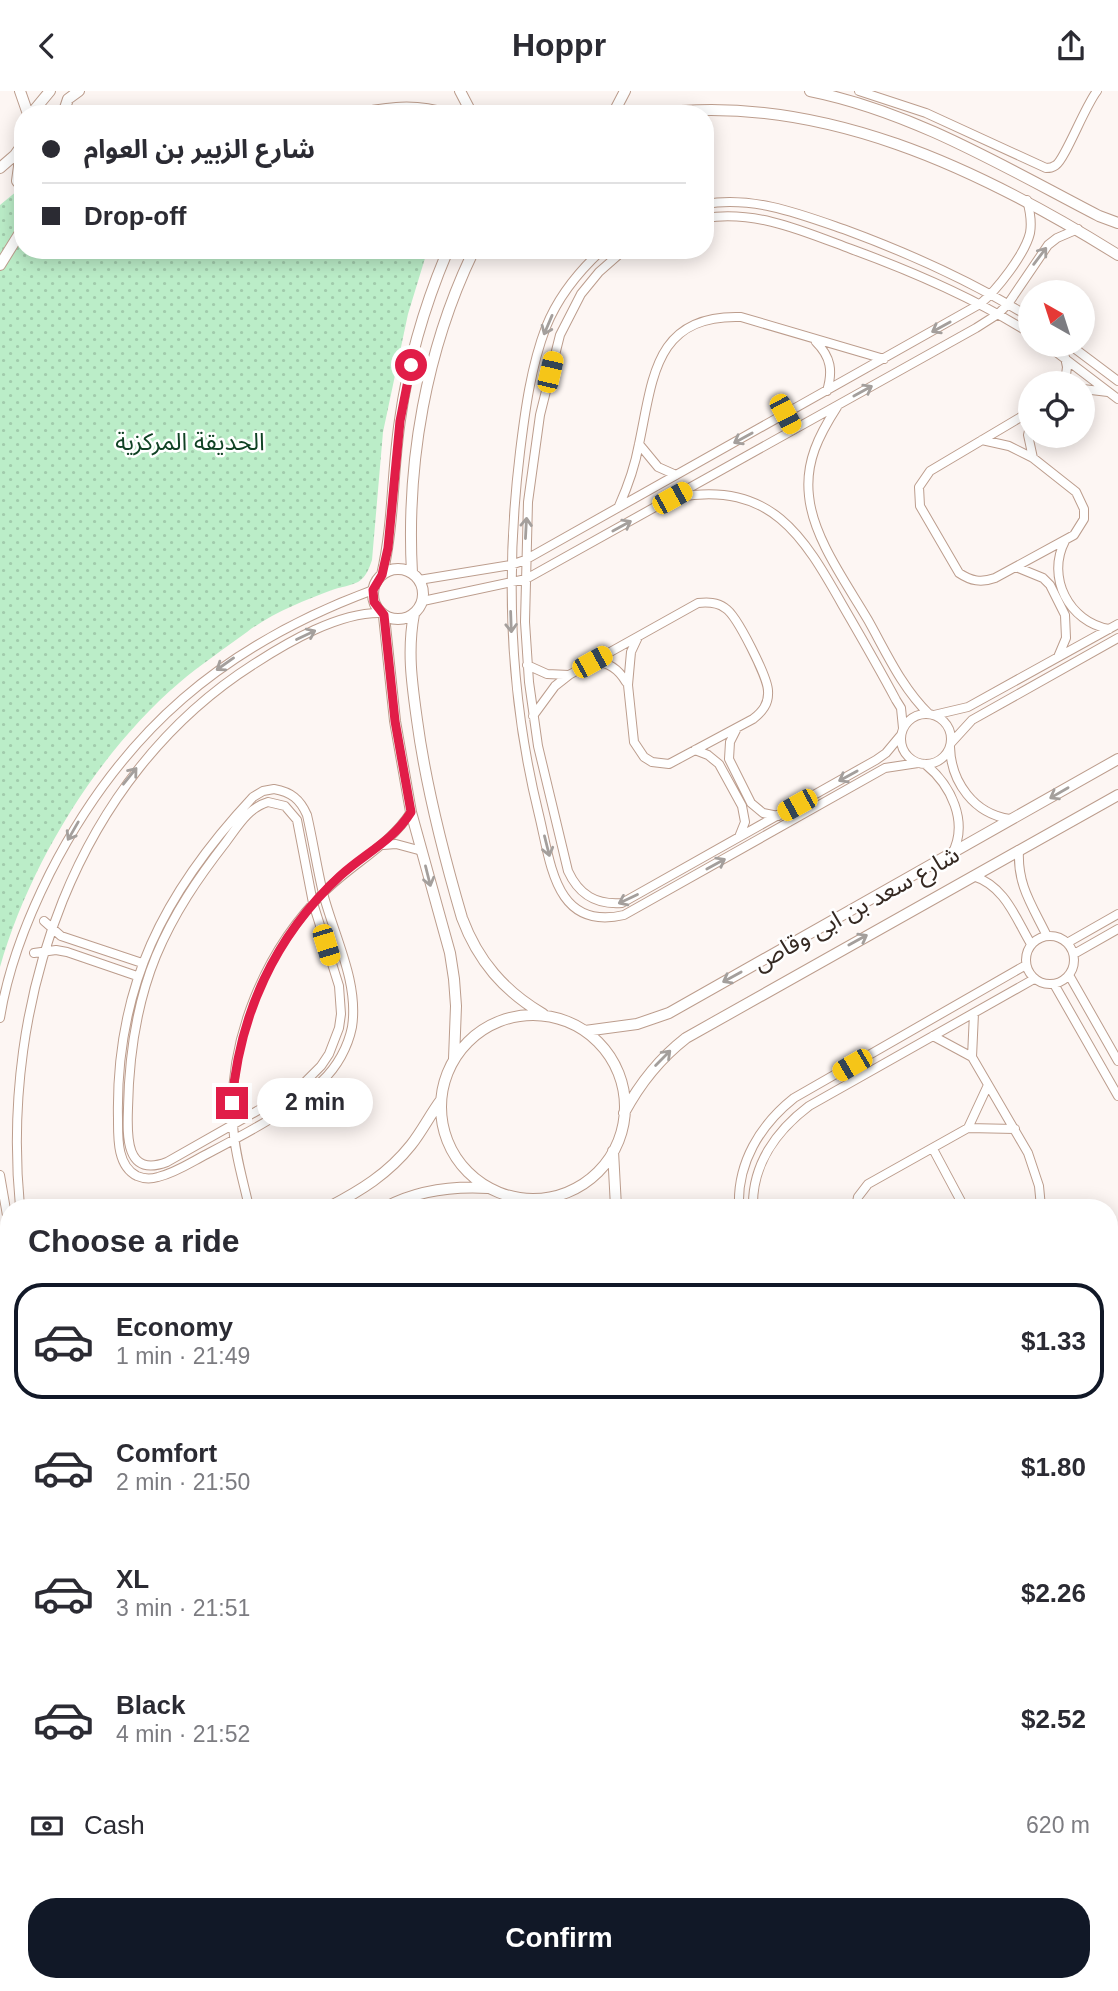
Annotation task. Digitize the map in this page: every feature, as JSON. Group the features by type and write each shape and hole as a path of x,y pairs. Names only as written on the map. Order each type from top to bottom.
{"street":[{"path":"37,105 50,91"},
{"path":"64,105 79,91"},
{"path":"810,91 857,103 926,128 984,155 1099,216 1118,223"},
{"path":"859,91 926,113 1045,168 1059,163 1081,116 1097,91"},
{"path":"696,105 729,100 829,114 858,123 945,156 1078,229 1118,255"},
{"path":"2,168 14,154"},
{"path":"382,575 396,569 416,576 510,565 525,560 981,304 992,294 1026,245 1031,221 1027,200"},
{"path":"714,204 743,202 771,205 799,213 922,260 992,294 1018,310"},
{"path":"795,228 799,213"},
{"path":"714,218 743,216 795,228 914,273 981,304 1018,326"},
{"path":"423,601 526,579 837,406 998,314 1008,304 1048,245 1078,229"},
{"path":"0,265 14,242"},
{"path":"440,269 441,259"},
{"path":"445,259 415,344 406,382 388,548 382,575 373,590 374,602 382,614 395,721 411,812 450,953 456,1006 454,1059"},
{"path":"470,259 452,298 434,355 413,481 410,543 416,576 423,590 423,601 414,614 410,663 425,778 470,939 491,971 516,996 546,1016"},
{"path":"593,259 569,286 546,328 531,387 517,474 510,565 514,681 523,745 552,869 561,894 570,905 596,918 610,919 624,915 885,768 938,761 972,720 1118,638"},
{"path":"614,259 581,294 560,335 540,415 530,482 525,560 527,665 533,716 544,776 568,871 580,890 599,902 622,903 886,754 911,718 968,707 1118,624"},
{"path":"569,286 581,294"},
{"path":"618,508 639,444 656,367 670,345 690,327 706,320 741,317 884,359"},
{"path":"814,339 829,359 831,369 827,391"},
{"path":"1065,357 1066,371"},
{"path":"1065,357 1115,396"},
{"path":"1086,357 1118,381"},
{"path":"1095,392 1115,396"},
{"path":"837,406 820,434 810,465 808,489 812,514 824,544 907,688 931,714 946,723 951,736 952,765 969,799 989,814 1013,820"},
{"path":"785,414 793,430"},
{"path":"982,440 1009,446 1033,458 1076,492 1082,500 1084,519 1074,535 986,581 967,578 958,573 920,506 919,487 930,471 982,440 1018,419"},
{"path":"639,444 658,467 676,475"},
{"path":"1031,448 1033,458"},
{"path":"672,498 704,494 736,497 765,508 791,527 818,562 901,708 901,742 906,755 922,763 942,781 956,808 960,832 951,855"},
{"path":"1066,540 1061,549 1058,580 1073,611 1081,618 1109,629"},
{"path":"1016,567 1043,578 1050,585 1065,615 1066,638 1057,658"},
{"path":"0,1018 12,964 42,888 82,816 131,749 191,690 236,657 296,621 373,590"},
{"path":"1057,600 1066,595"},
{"path":"533,716 555,686 569,675 698,603 718,604 733,615 768,684 766,704 761,713 669,764 652,762 644,757 634,742 628,685 631,652 638,637"},
{"path":"41,932 77,854 105,809 156,747 196,708 242,671 292,642 357,615 382,614 399,619 414,614"},
{"path":"592,662 603,662 614,667 628,685"},
{"path":"527,665 547,674 569,675"},
{"path":"738,727 728,750 729,759 757,809 778,816"},
{"path":"695,750 708,755 719,764 732,787 745,814 745,822 738,838"},
{"name":"شارع سعد بن ابى وقاص","path":"585,1031 628,1026 669,1013 1118,759"},
{"path":"732,787 740,781"},
{"path":"274,789 295,796 303,805 323,893 352,998 352,1021 347,1043 337,1063 322,1081 296,1102 235,1139 169,1174 155,1178 137,1176 127,1167 119,1146 117,1095 125,1023 137,976 163,918 253,797 274,789"},
{"name":"شارع سعد بن ابى وقاص","path":"624,1113 644,1079 686,1038 1118,795"},
{"path":"268,802 285,806 297,820 313,903 339,986 341,1014 335,1042 312,1077 167,1163 148,1165 133,1155 129,1147 131,1047 141,1000 164,937 194,876 251,810 268,802"},
{"path":"247,1199 233,1126 233,1092 238,1057 259,989 282,943 313,903 361,859 383,845 411,812"},
{"path":"383,845 396,844 422,851"},
{"path":"1019,850 1018,870 1021,881 1048,936"},
{"path":"682,870 688,880"},
{"path":"973,876 993,885 1002,894 1031,944"},
{"path":"1067,943 1118,914"},
{"path":"44,921 61,936 142,963"},
{"path":"1074,954 1118,929"},
{"path":"1048,936 1055,936 1067,943 1074,954 1073,969 1069,975 1054,984 1040,983 1034,979 1026,965 1027,951 1031,944 1048,936"},
{"path":"31,964 37,942"},
{"path":"34,953 56,950 67,952 137,976"},
{"path":"739,1199 748,1157 762,1130 782,1107 1026,965"},
{"path":"1069,975 1118,1061"},
{"path":"754,1199 758,1172 766,1152 777,1134 792,1119 809,1106 1034,979"},
{"path":"1054,984 1118,1096"},
{"path":"972,1057 974,1013"},
{"path":"524,1015 546,1016 566,1021 585,1031 603,1047 616,1067 624,1097 621,1133 613,1151 601,1167 587,1181 569,1191 551,1197 531,1199 510,1196 490,1188 472,1176 453,1151 442,1121 441,1100 445,1079 454,1059 467,1042 484,1029 503,1020 524,1015"},
{"path":"933,1036 972,1057 1015,1129 1035,1169 1040,1199"},
{"path":"14,1043 11,1112 19,1199"},
{"path":"968,1128 988,1085"},
{"path":"117,1095 128,1095"},
{"path":"344,1199 365,1188 391,1167 411,1146 441,1100"},
{"path":"858,1199 868,1184 968,1128 1015,1129"},
{"path":"933,1149 960,1199"},
{"path":"613,1151 616,1199"},
{"path":"0,1175 4,1199"},
{"path":"403,1199 434,1191 490,1188"}],"green space":[{"name":"الحديقة المركزية","path":"14,193 14,259 425,259 408,314 383,432 372,560 367,573 352,585 299,603 257,625 187,676 149,711 94,777 70,813 29,889 0,967 0,205"}],"route":[{"path":"232,1103 243,1035 259,989 282,943 323,893 341,875 394,835 411,812 395,721 387,630 384,615 374,602 373,590 382,575 388,548 400,421 411,365"}]}
